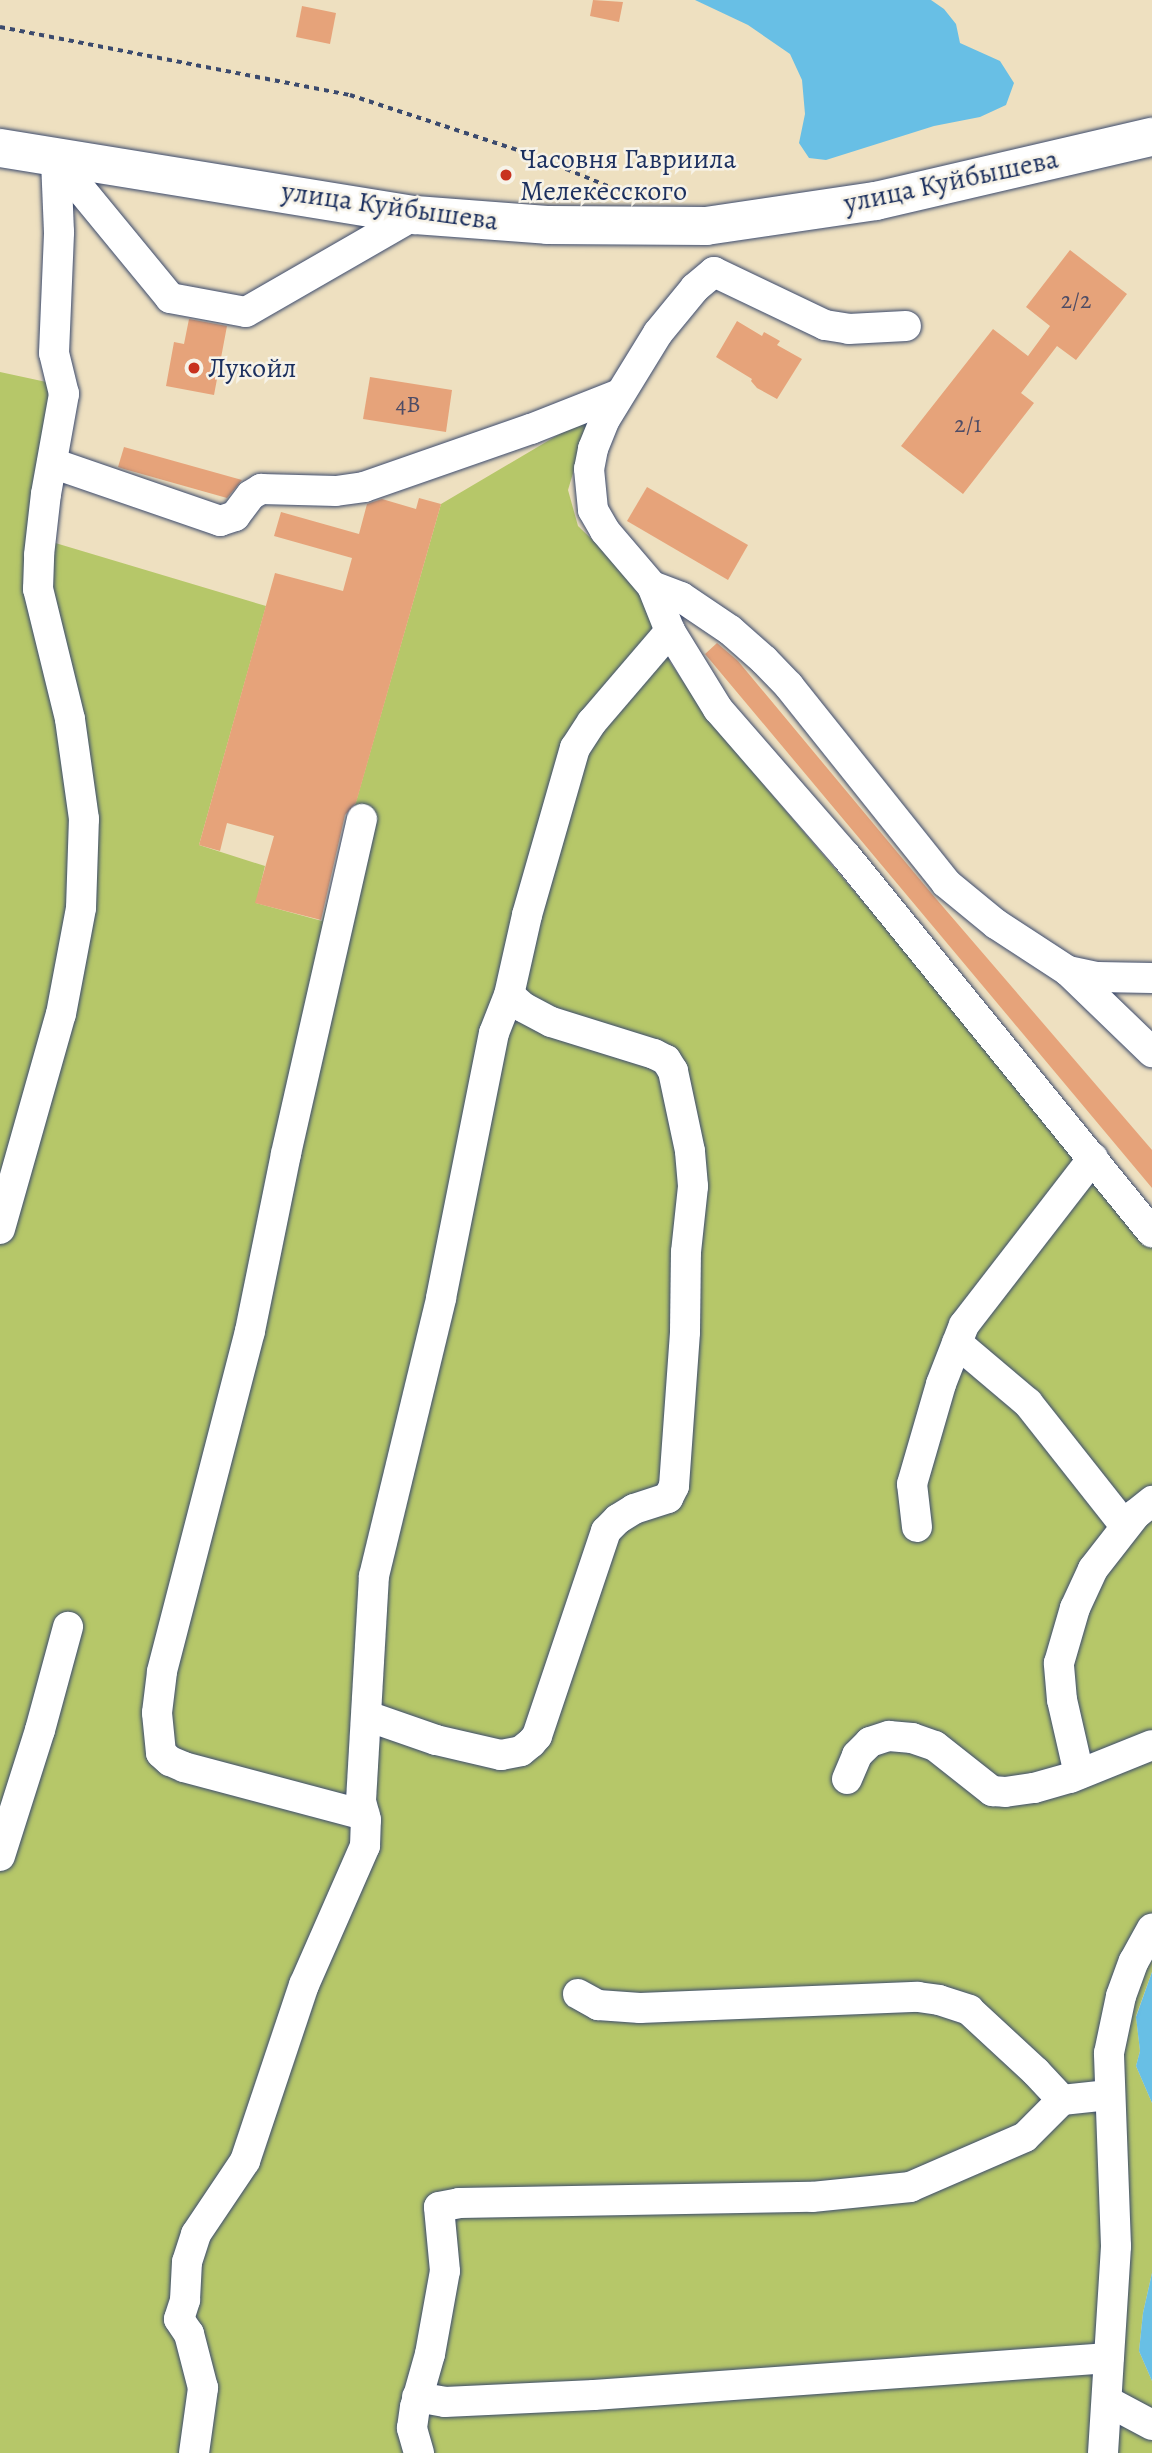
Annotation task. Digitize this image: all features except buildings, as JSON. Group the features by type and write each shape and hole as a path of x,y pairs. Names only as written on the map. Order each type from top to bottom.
{"highway":[{"name":"улица Куйбышева","path":"0,148 415,215 547,226 706,226 876,201 1152,137"}],"street":[{"path":"56,159 170,298 246,312 415,215"},
{"path":"0,1229 61,1014 81,908 84,819 70,719 38,589 38,555 64,394 54,353 59,232 56,159"},
{"path":"706,226 714,272"},
{"path":"714,272 825,325 849,329 906,326"},
{"path":"714,272 673,314 618,395 593,449 589,469 593,510 605,531 652,586 670,631 718,709 846,856 1152,1232"},
{"path":"52,463 220,521 235,516 251,495 261,489 336,491 364,487 531,429 618,395"},
{"path":"652,586 681,597 730,630 764,660 789,686 946,883 1005,931 1068,971 1152,1052"},
{"path":"194,2453 203,2388 189,2334 179,2319 185,2300 187,2262 196,2234 245,2161 304,1985 365,1846 365,1815 361,1801 374,1576 441,1298 494,1033 509,995 527,915 575,748 592,722 625,687 670,631"},
{"path":"362,819 286,1154 250,1331 162,1672 157,1713 161,1752 177,1764 365,1815"},
{"path":"1068,971 1097,977 1152,978"},
{"path":"366,1716 436,1740 501,1755 521,1751 531,1744 537,1736 606,1531 618,1518 634,1509 668,1498 674,1486 685,1332 686,1252 693,1186 690,1151 673,1071 666,1060 654,1054 551,1022 509,995"},
{"path":"917,1527 912,1485 957,1342 976,1307 1093,1158"},
{"path":"957,1342 1028,1403 1125,1526"},
{"path":"1079,1774 1062,1700 1059,1663 1083,1588 1093,1569 1125,1526 1152,1501"},
{"path":"0,1856 40,1730 68,1627"},
{"path":"846,1779 857,1755 870,1742 889,1736 912,1738 935,1746 992,1791 1034,1788 1079,1774 1152,1745"},
{"path":"1102,2453 1116,2245 1109,2053 1121,1996 1134,1961 1152,1928"},
{"path":"578,1994 598,2005 640,2008 918,1997 939,2000 969,2010 1036,2071 1062,2100"},
{"path":"419,2453 412,2428 417,2397 430,2354 444,2271 439,2207 458,2203 812,2197 910,2187 1025,2137 1062,2100 1109,2095"},
{"path":"417,2397 445,2402 594,2395 1108,2358"},
{"path":"1107,2401 1152,2425"}],"path":[{"path":"0,27 351,95 529,153 630,195"}],"green space":[{"path":"0,372 51,383 52,542 266,606 199,845 265,866 256,903 322,921 441,504 590,416 568,490 578,526 607,554 649,605 670,662 711,723 1152,1246 1152,1972 1136,2016 1140,2051 1136,2066 1152,2103 1152,2273 1143,2313 1139,2351 1152,2381 1152,2453 0,2453"}],"water":[{"path":"695,0 931,0 944,9 956,24 960,43 1000,61 1014,83 1006,105 980,117 934,126 826,160 809,158 799,143 805,114 802,80 790,54 748,25"},
{"path":"1152,1972 1152,2103 1136,2066 1140,2051 1136,2017"},
{"path":"1152,2273 1152,2381 1139,2351 1143,2313"}],"place":[{"name":"Часовня Гавриила Мелекесского","path":"506,175"},
{"name":"Лукойл","path":"194,368"}]}
